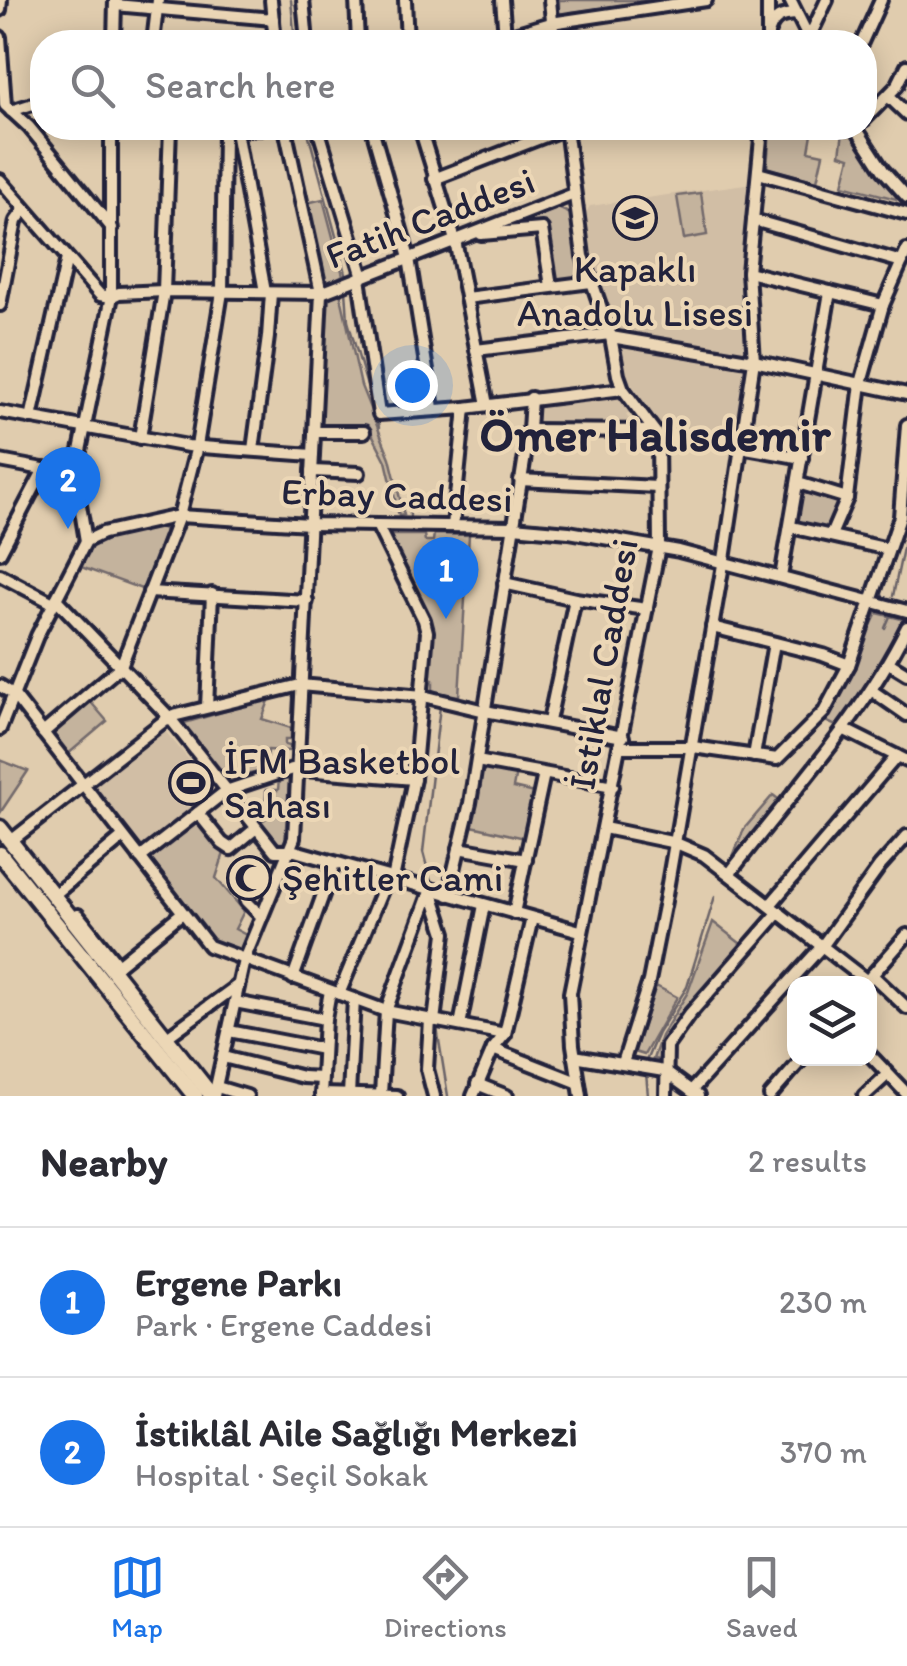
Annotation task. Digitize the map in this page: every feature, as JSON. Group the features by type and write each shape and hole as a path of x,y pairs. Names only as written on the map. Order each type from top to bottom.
{"highway":[{"path":"0,828 214,1093"},
{"path":"0,854 195,1096"}],"street":[{"path":"0,0 0,10"},
{"path":"271,0 274,30"},
{"path":"302,0 306,30"},
{"path":"356,0 357,30"},
{"path":"404,0 406,30"},
{"path":"502,0 504,30"},
{"path":"550,0 552,30"},
{"path":"526,30 706,0"},
{"path":"768,0 768,30"},
{"path":"790,0 805,30"},
{"path":"814,30 826,0"},
{"path":"867,30 881,0"},
{"path":"114,30 115,2 273,19"},
{"path":"155,30 158,4"},
{"path":"770,30 772,22 782,15 796,14"},
{"path":"0,37 1,80 8,108 30,128"},
{"path":"877,107 907,66"},
{"path":"888,96 907,114"},
{"path":"8,108 30,103"},
{"path":"40,140 112,228"},
{"path":"0,729 54,601 86,541 75,475 111,298 111,140"},
{"path":"140,438 164,292 170,140"},
{"path":"43,732 121,666 179,516 196,446 222,292 224,140"},
{"path":"227,140 268,292 268,338 254,450"},
{"path":"247,1096 214,1093 244,960 291,850 307,601 320,293 288,140"},
{"path":"321,140 361,277 379,414 623,389"},
{"path":"375,140 409,258 433,408"},
{"path":"423,140 455,240 487,405"},
{"path":"434,179 535,140"},
{"path":"567,140 591,282 611,336 623,389 654,431"},
{"path":"623,1063 649,981 676,842 754,361 748,272 761,140"},
{"path":"863,140 907,198"},
{"path":"758,174 907,214"},
{"path":"0,180 100,295 111,298"},
{"name":"Fatih Caddesi","path":"111,298 119,294 164,292 320,293 574,194"},
{"path":"0,305 16,220 24,210"},
{"path":"753,220 902,262"},
{"path":"471,235 542,229 551,286"},
{"path":"830,534 847,498 861,383 883,305 907,250"},
{"path":"30,418 66,258"},
{"path":"748,272 883,305"},
{"path":"466,298 591,282"},
{"path":"781,577 830,292"},
{"path":"476,350 611,336 907,394"},
{"path":"448,895 477,760 531,398"},
{"path":"453,526 465,408"},
{"path":"0,412 196,446 313,455"},
{"path":"0,820 13,840 169,717 300,685 428,697 549,721 622,742 777,758 816,721 849,665 874,602 904,495 907,425"},
{"path":"529,430 654,431"},
{"name":"İstiklal Caddesi","path":"581,1096 570,993 659,548 658,436 654,431"},
{"path":"314,432 364,432"},
{"path":"740,446 802,458"},
{"path":"0,461 75,475"},
{"path":"0,553 44,469"},
{"path":"312,471 359,473"},
{"path":"520,480 657,487"},
{"path":"798,482 847,498"},
{"name":"Erbay Caddesi","path":"86,541 103,533 179,516 310,524 513,526 659,548 907,611"},
{"path":"377,526 426,626 428,697 414,779 390,879 325,1018 321,1095 397,1096"},
{"path":"791,526 888,549"},
{"path":"0,574 54,601 121,666 169,717 275,851 291,850 580,932"},
{"path":"504,583 575,599 648,609"},
{"path":"150,592 307,601"},
{"path":"207,707 212,594"},
{"path":"549,721 575,599"},
{"path":"712,627 849,665"},
{"path":"724,869 844,730 889,664 907,627"},
{"path":"754,756 774,643"},
{"path":"889,664 907,674"},
{"path":"0,686 12,694 43,732 208,946 386,1010 505,1034"},
{"path":"871,690 907,715"},
{"path":"666,1096 667,1046 774,908 902,759 844,730"},
{"path":"477,760 613,786"},
{"path":"140,858 226,791 295,769 414,779"},
{"path":"514,913 544,774"},
{"path":"198,813 231,849 256,830"},
{"path":"604,828 676,842 724,869 863,976"},
{"path":"574,1056 664,1071 695,1093 823,945 880,866 907,836"},
{"path":"56,893 124,837"},
{"path":"459,848 526,860"},
{"path":"293,978 334,864"},
{"path":"381,1094 386,1010 430,890"},
{"path":"430,890 446,933 427,1069 434,1096"},
{"path":"246,900 262,917"},
{"path":"460,1025 484,905"},
{"path":"116,967 182,913"},
{"path":"508,1096 475,1090 493,1049 505,1034 532,918"},
{"path":"871,976 907,935"},
{"path":"167,1037 239,985"},
{"path":"877,986 907,1008"},
{"path":"349,1095 354,1000"},
{"path":"235,1002 325,1018"},
{"path":"229,1030 324,1049"},
{"path":"493,1049 577,1082"},
{"path":"223,1056 321,1078"},
{"path":"877,1064 907,1094"},
{"path":"775,1094 797,1066"},
{"path":"864,1096 886,1075"}],"shaded area":[{"path":"559,0 659,0 559,14"},
{"path":"769,140 811,140 809,151 823,154 817,181 767,168"},
{"path":"842,140 858,140 900,200 843,185 850,157 840,154"},
{"path":"745,184 750,187 742,280 749,351 744,354 617,331 591,248 586,212 590,206"},
{"path":"701,193 707,235 684,239 677,196"},
{"path":"323,199 343,275 323,286 307,203"},
{"path":"558,208 571,214 580,279 556,280 548,226 503,231"},
{"path":"340,292 361,386 390,458 404,515 399,516 386,461 370,430 321,424 326,299"},
{"path":"619,341 746,365 734,439 669,433 660,426 629,380"},
{"path":"613,392 630,412 626,415 633,425 534,420 537,404"},
{"path":"801,488 839,500 826,530 796,521"},
{"path":"161,525 165,531 144,590 81,567 86,551 99,542"},
{"path":"434,534 469,535 459,696 433,692 433,680 429,679 431,623 386,535 424,535 425,541 433,541"},
{"path":"877,613 906,620 888,655 838,727 823,720"},
{"path":"270,698 262,719 291,728 291,739 285,739 290,751 268,750 267,764 280,768 224,779 181,724"},
{"path":"89,700 107,721 67,755 49,734"},
{"path":"159,728 216,792 145,851 138,850 88,787"},
{"path":"0,760 28,771 0,813"},
{"path":"483,765 516,772 513,788 534,793 525,838 472,826"},
{"path":"279,779 289,780 285,843 277,843 259,821 265,819 266,790 278,790"},
{"path":"773,795 782,802 734,861 744,829"},
{"path":"198,820 224,853 216,878 244,911 235,929 248,936 242,952 211,941 146,858"},
{"path":"713,922 745,947 665,1044 660,1060 653,1059 661,1036 688,992"},
{"path":"656,986 677,997 644,1055 634,1052"}],"waterway":[{"path":"291,0 294,30"},
{"path":"310,140 346,273"},
{"path":"346,289 348,321 379,427"},
{"path":"409,507 410,516"},
{"path":"893,596 907,529"},
{"path":"885,628 891,614"},
{"path":"431,882 423,852 440,706"},
{"path":"646,1061 658,1033 687,987 715,896"},
{"path":"437,1028 448,1096"},
{"path":"646,1073 648,1096"}],"place":[{"name":"Kapaklı Anadolu Lisesi","path":"635,218"},
{"name":"İstiklâl Aile Sağlığı Merkezi","path":"68,529"},
{"name":"Ergene Parkı","path":"446,619"},
{"name":"İFM Basketbol Sahası","path":"191,783"},
{"name":"Şehitler Cami","path":"249,878"}],"district":[{"name":"Ömer Halisdemir","path":"655,434"}]}
